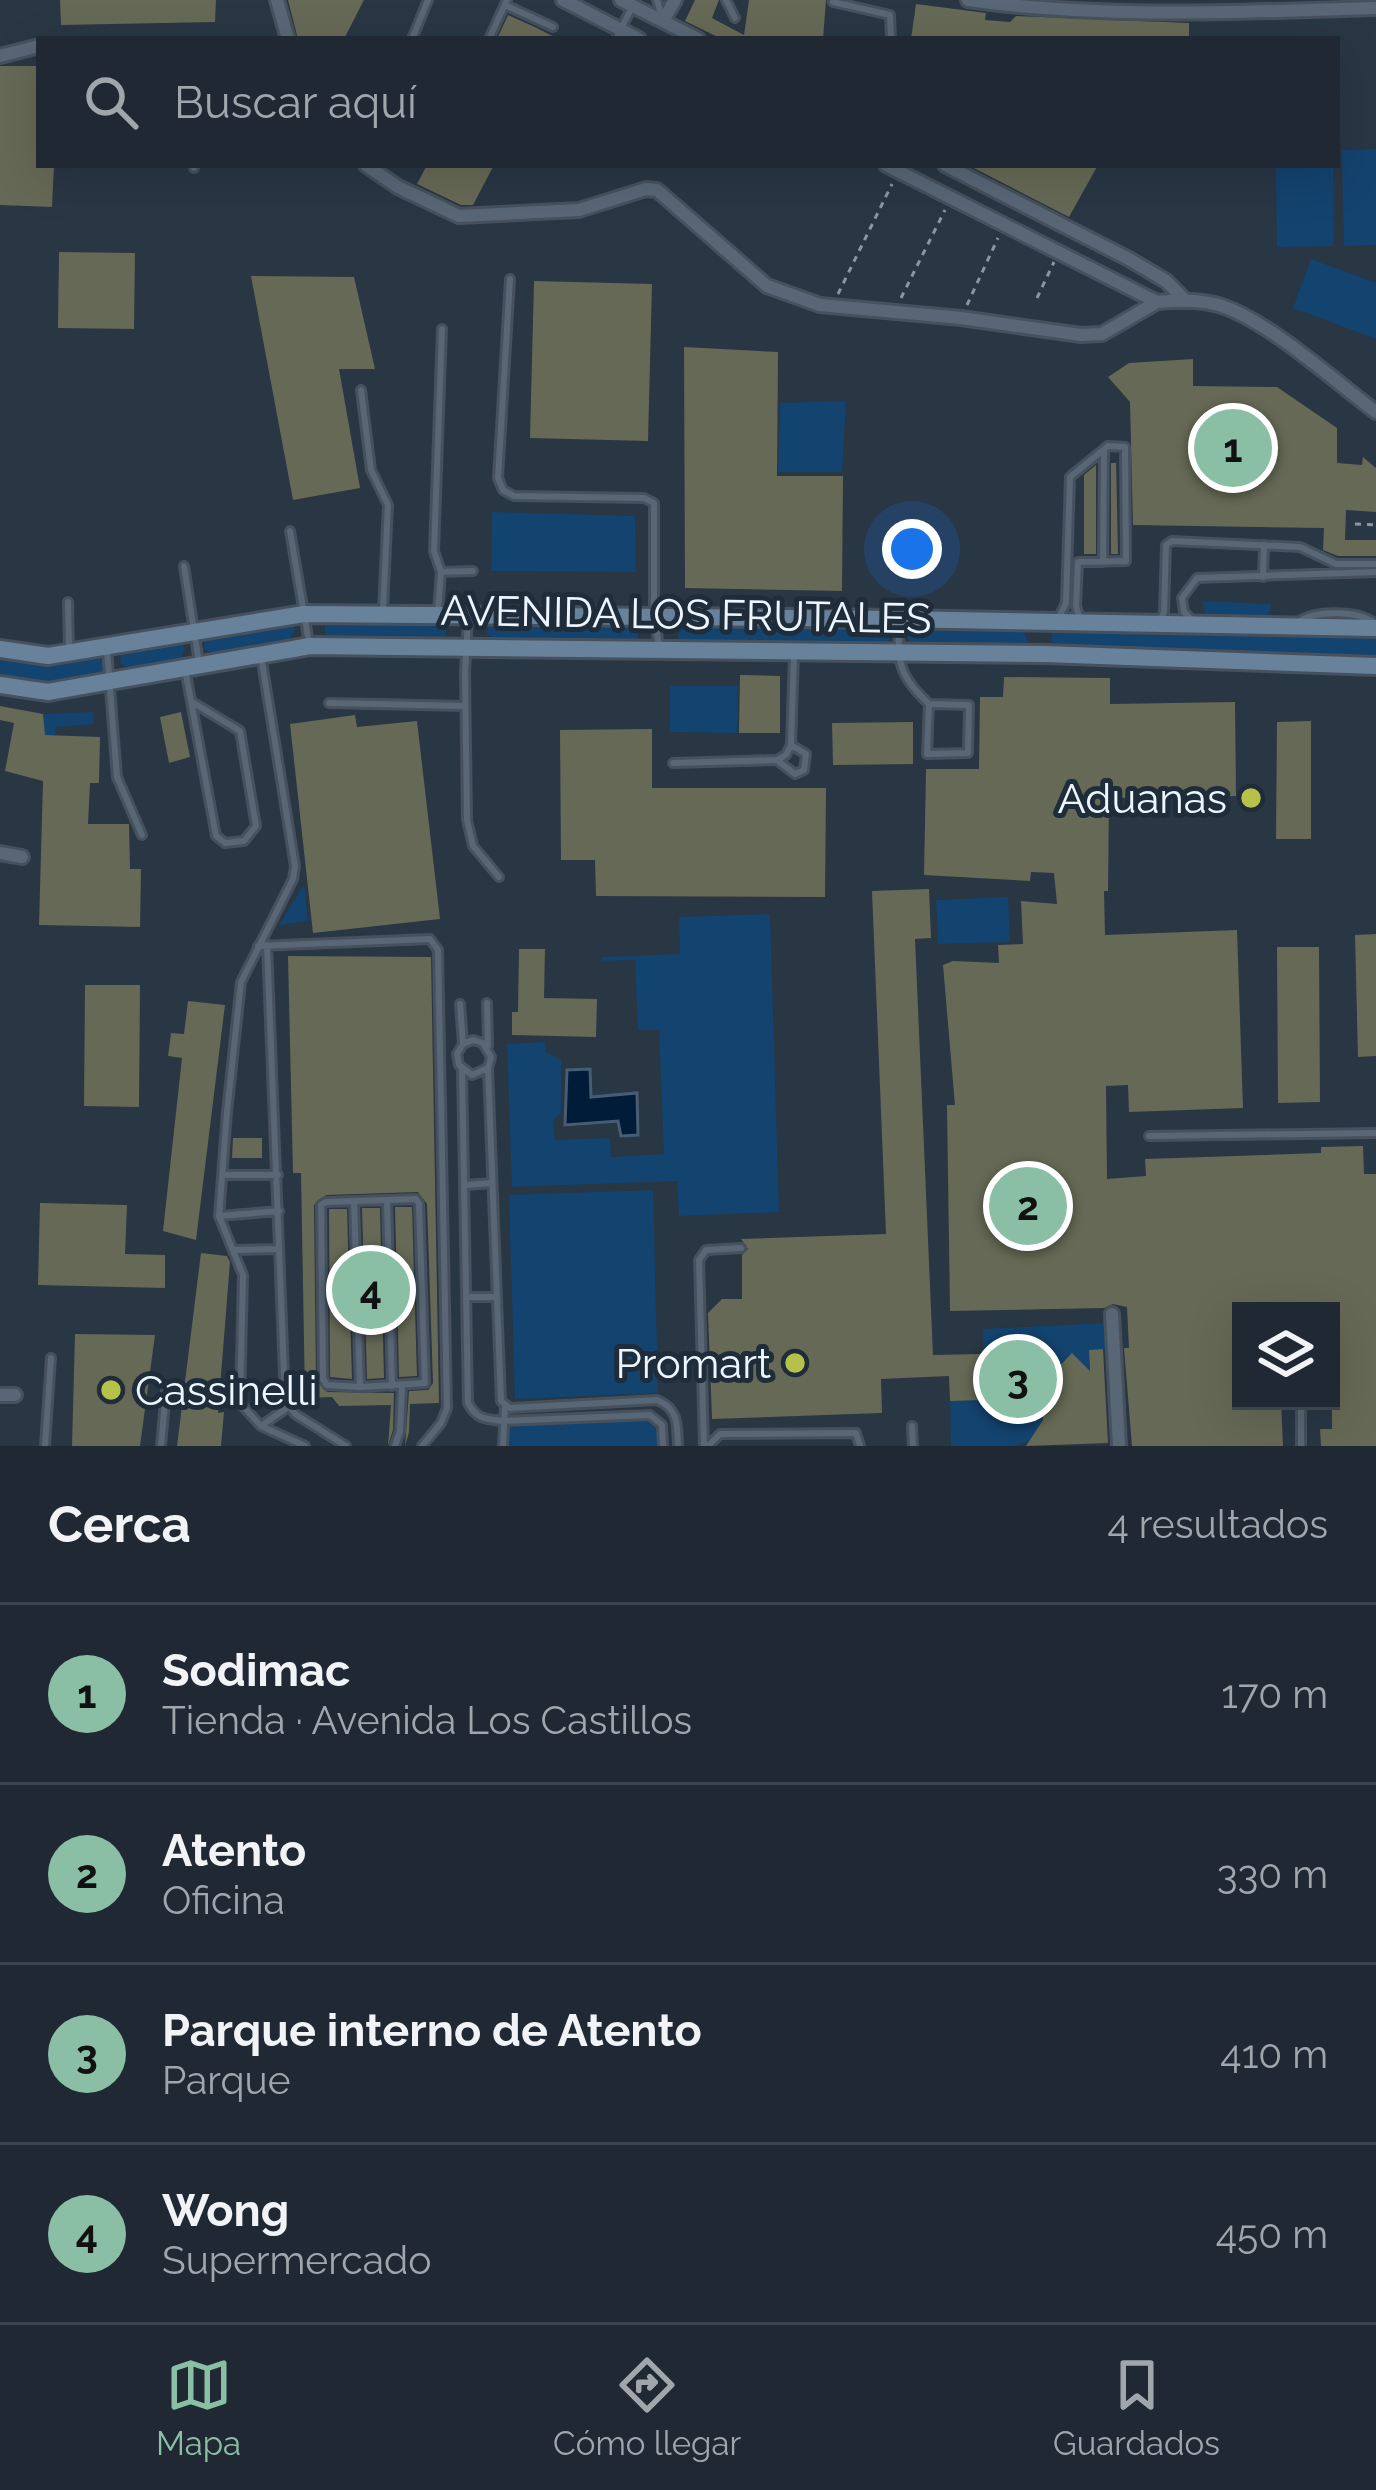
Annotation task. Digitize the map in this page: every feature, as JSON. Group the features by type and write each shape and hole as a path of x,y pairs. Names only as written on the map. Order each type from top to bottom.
{"main road":[{"name":"AVENIDA LOS FRUTALES","path":"0,650 48,656 304,614 1376,626"},
{"path":"1045,654 1046,621"},
{"name":"AVENIDA LOS FRUTALES","path":"0,685 48,692 310,646 1045,654 1376,666"}],"street":[{"path":"277,0 287,36"},
{"path":"563,0 618,34"},
{"path":"663,21 675,0"},
{"path":"968,0 1376,8"},
{"path":"627,3 689,36"},
{"path":"0,56 36,47"},
{"path":"370,168 459,216 579,210 646,189 657,190 767,286 832,306 1081,335 1102,334 1157,302 1220,305 1255,322 1376,412"},
{"path":"892,168 1157,302"},
{"path":"951,168 1129,259 1166,281 1186,300"},
{"path":"1004,225 1015,200"},
{"path":"1058,253 1070,229"},
{"path":"1128,289 1129,259"},
{"path":"0,853 22,857"},
{"path":"1112,1314 1118,1446"}],"lane":[{"path":"413,36 428,0"},
{"path":"657,0 663,21"},
{"path":"726,0 735,18"},
{"path":"833,2 890,15 891,36"},
{"path":"490,36 506,3 553,27"},
{"path":"618,34 627,3"},
{"path":"510,280 498,478 503,490 514,496 644,498 654,503 654,616 660,649"},
{"path":"438,614 441,572 434,550 442,329"},
{"path":"361,390 371,470 388,505 382,613"},
{"path":"1046,621 1060,616 1066,603 1070,476 1104,449 1125,447 1126,561 1078,562 1076,606 1087,622"},
{"path":"1103,562 1104,449"},
{"path":"290,531 310,646"},
{"path":"1158,623 1164,612 1169,542 1300,547 1336,564 1376,568"},
{"path":"1263,577 1264,545"},
{"path":"184,566 193,629 192,702 216,836 225,843 244,841 256,826 240,731 192,702"},
{"path":"1196,624 1184,611 1182,598 1197,578 1376,568"},
{"path":"441,572 473,571"},
{"path":"68,602 69,652"},
{"path":"469,614 468,832 473,846 499,877"},
{"path":"899,619 900,669 910,686 929,704 969,705 968,753 927,754 929,704"},
{"path":"107,646 117,777 142,836"},
{"path":"673,763 777,760 786,755 794,652"},
{"path":"261,655 295,866 262,946 241,982 220,1216 243,1275 240,1403 261,1426 305,1446"},
{"path":"328,704 465,706"},
{"path":"777,760 795,774 804,770 806,754 790,745"},
{"path":"262,946 430,939 438,950 447,1408 422,1446"},
{"path":"262,946 288,1407"},
{"path":"487,1003 501,1401 510,1408 657,1400 669,1405 676,1416 678,1446"},
{"path":"460,1004 463,1044 457,1054 462,1070 466,1185 468,1403 481,1419 503,1421 650,1415 662,1425 663,1446"},
{"path":"463,1044 478,1040 488,1046"},
{"path":"462,1070 472,1075 488,1068"},
{"path":"1149,1136 1376,1132"},
{"path":"223,1175 278,1175"},
{"path":"466,1185 493,1183"},
{"path":"416,1199 419,1204 426,1379 421,1385 334,1386 323,1379 319,1212 326,1202 387,1200 416,1199"},
{"path":"387,1200 400,1431 395,1446"},
{"path":"354,1201 360,1387"},
{"path":"220,1216 279,1211"},
{"path":"706,1446 699,1260 706,1250 741,1248"},
{"path":"234,1250 280,1249"},
{"path":"469,1297 497,1297"},
{"path":"45,1446 51,1358"},
{"path":"161,1446 166,1390"},
{"path":"503,1446 505,1405"},
{"path":"261,1426 288,1407"},
{"path":"288,1407 346,1446"},
{"path":"1301,1411 1301,1446"},
{"path":"912,1426 913,1446"},
{"path":"706,1446 720,1434 835,1431 856,1432 860,1446"}],"path":[{"path":"832,306 892,168"},
{"path":"895,310 951,198"},
{"path":"961,318 1004,225"},
{"path":"1037,298 1058,253"},
{"path":"1354,524 1376,525"}],"shaded area":[{"path":"1376,149 1376,245 1344,246 1342,150"},
{"path":"1276,168 1333,168 1334,246 1277,247"},
{"path":"1311,259 1376,283 1376,339 1293,308"},
{"path":"846,401 842,472 778,472 780,403"},
{"path":"492,512 635,516 636,572 491,571"},
{"path":"1202,601 1271,604 1271,610 1263,619 1206,616"},
{"path":"325,618 445,620 446,636 325,635"},
{"path":"488,622 638,623 638,640 492,637 487,635"},
{"path":"287,623 296,629 289,639 213,653 203,649 205,638"},
{"path":"682,626 885,627 891,637 885,645 681,641"},
{"path":"914,626 1022,628 1028,642 1025,646 916,646 907,639"},
{"path":"1053,629 1376,634 1376,656 1059,647 1051,641"},
{"path":"179,641 185,648 181,659 129,668 120,663 121,652"},
{"path":"97,656 104,662 102,674 40,683 0,676 0,658 50,666"},
{"path":"670,686 738,686 737,733 670,732"},
{"path":"94,712 93,724 56,727 54,745 45,746 43,714"},
{"path":"304,884 308,921 279,925"},
{"path":"1008,897 1010,942 938,944 936,900"},
{"path":"770,914 779,1212 679,1216 677,1181 512,1187 507,1044 545,1042 545,1052 561,1060 561,1113 553,1120 555,1140 610,1138 611,1157 664,1154 659,1030 638,1030 635,960 602,961 602,957 680,954 679,917"},
{"path":"590,1069 591,1097 637,1093 638,1135 621,1136 618,1121 565,1125 567,1070"},
{"path":"653,1190 658,1393 515,1399 509,1195"},
{"path":"1106,1323 1108,1349 1089,1350 1090,1371 1072,1353 1056,1369 1053,1394 1040,1395 1043,1420 1030,1441 1014,1446 951,1446 950,1401 984,1399 983,1329"},
{"path":"651,1415 659,1424 660,1446 506,1446 503,1419"}],"building":[{"path":"60,0 216,0 215,22 61,25"},
{"path":"288,0 364,0 346,36 297,36"},
{"path":"695,0 719,0 712,18 744,35 749,0 826,0 823,36 716,36 685,21"},
{"path":"916,4 986,13 985,20 1010,22 1016,16 1189,23 1189,36 911,36"},
{"path":"508,15 552,36 498,36"},
{"path":"0,66 36,66 36,168 54,168 52,207 0,205"},
{"path":"425,168 492,168 473,205 461,205 417,184"},
{"path":"974,168 1096,168 1069,217"},
{"path":"59,252 135,253 134,329 58,328"},
{"path":"251,276 354,277 375,369 339,369 360,488 293,500"},
{"path":"534,281 652,284 648,441 530,438"},
{"path":"684,347 778,352 777,476 843,476 842,591 685,588"},
{"path":"1193,359 1193,386 1277,387 1337,428 1337,463 1362,465 1363,457 1376,468 1376,512 1346,510 1345,540 1376,540 1376,556 1338,556 1323,550 1324,528 1133,525 1130,402 1108,377 1129,363"},
{"path":"1116,457 1118,554 1111,554 1111,463 1116,463"},
{"path":"1096,465 1096,554 1084,554 1084,475"},
{"path":"740,675 780,676 780,733 739,733"},
{"path":"1004,677 1110,678 1110,704 1235,702 1236,796 1109,798 1108,891 1104,891 1105,935 1237,930 1243,1108 1129,1112 1128,1085 1106,1086 1107,1179 1146,1176 1145,1159 1321,1153 1321,1147 1363,1146 1364,1174 1376,1174 1376,1446 1321,1446 1320,1429 1332,1429 1332,1410 1340,1410 1340,1302 1232,1302 1232,1410 1281,1410 1283,1446 1132,1446 1124,1348 1129,1348 1127,1307 950,1311 947,1105 955,1105 943,965 953,961 999,963 998,945 1023,944 1021,901 1057,904 1054,873 1031,872 1030,881 924,875 926,769 979,769 980,697 1003,697"},
{"path":"0,706 43,714 45,735 100,737 99,783 90,783 88,824 129,824 130,869 141,869 140,927 39,925 43,781 5,771 14,723 0,720"},
{"path":"181,712 190,757 169,763 160,717"},
{"path":"355,715 357,727 417,721 440,919 313,933 290,724"},
{"path":"1311,721 1311,839 1276,839 1277,722"},
{"path":"913,722 913,764 833,765 832,723"},
{"path":"652,729 652,788 826,788 825,897 596,896 595,860 561,860 560,730"},
{"path":"929,889 931,938 915,939 933,1355 982,1354 984,1400 950,1401 949,1376 881,1379 882,1413 712,1419 708,1313 722,1299 742,1299 742,1255 748,1249 741,1239 886,1234 872,891"},
{"path":"1376,934 1376,1056 1358,1057 1355,935"},
{"path":"1277,947 1319,947 1320,1102 1278,1103"},
{"path":"519,949 545,949 544,998 597,999 596,1037 512,1035 512,1012 518,1012"},
{"path":"288,956 431,957 439,1403 410,1404 405,1446 409,1391 428,1390 433,1383 427,1204 418,1192 326,1195 314,1205 316,1380 327,1392 394,1393 388,1446 391,1405 339,1406 332,1397 305,1398 301,1173 293,1173"},
{"path":"85,985 140,985 139,1107 84,1106"},
{"path":"188,1001 225,1005 196,1240 163,1231 182,1058 168,1056 171,1033 184,1034"},
{"path":"233,1138 262,1138 262,1158 232,1158"},
{"path":"40,1203 127,1205 125,1254 165,1255 165,1288 38,1285"},
{"path":"395,1207 412,1207 417,1376 399,1377"},
{"path":"362,1208 380,1208 384,1378 367,1379"},
{"path":"329,1209 347,1209 352,1379 330,1377"},
{"path":"201,1253 227,1256 230,1262 218,1413 224,1412 221,1446 177,1446"},
{"name":"Cassinelli","path":"75,1334 155,1335 140,1446 72,1446"},
{"path":"1103,1349 1108,1443 1026,1446 1043,1420 1040,1395 1053,1394 1053,1373 1072,1353 1090,1371 1089,1350"}],"place":[{"name":"Sodimac","path":"1233,448"},
{"name":"Aduanas","path":"1251,798"},
{"name":"Atento","path":"1028,1206"},
{"name":"Wong","path":"371,1290"},
{"name":"Promart","path":"795,1363"},
{"name":"Parque interno de Atento","path":"1018,1379"},
{"name":"Cassinelli","path":"111,1390"}]}
